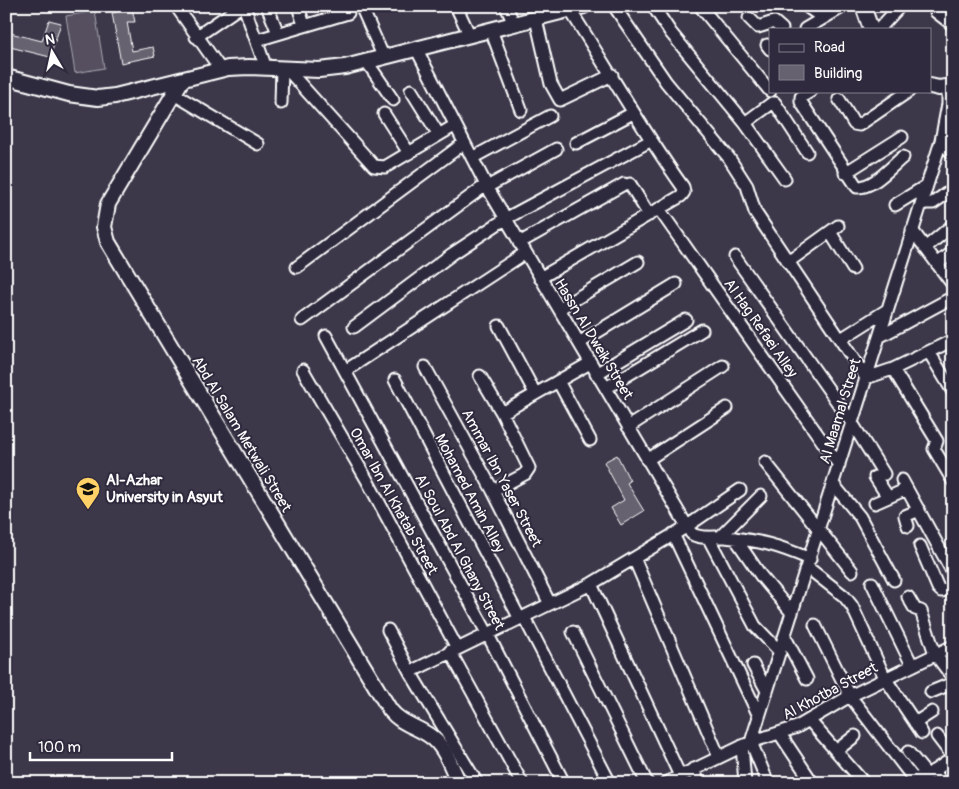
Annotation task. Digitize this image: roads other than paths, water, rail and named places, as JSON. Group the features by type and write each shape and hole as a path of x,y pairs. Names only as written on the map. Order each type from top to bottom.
{"street":[{"path":"196,38 243,6 266,68"},
{"path":"267,6 278,33"},
{"path":"298,6 304,26"},
{"path":"362,6 384,58"},
{"path":"456,6 470,36"},
{"path":"506,6 514,24"},
{"path":"6,76 69,94 98,98 115,96 221,70 284,68 319,70 367,62 536,19 550,10 570,10 584,6"},
{"path":"614,6 666,82 729,158 747,186 755,212 866,378 893,370 953,340"},
{"path":"653,6 671,33 745,123 784,179"},
{"path":"700,6 769,90"},
{"path":"806,6 823,18"},
{"path":"807,28 844,6"},
{"path":"863,6 871,28"},
{"path":"880,28 900,6"},
{"path":"176,7 196,38 221,70"},
{"path":"540,278 681,196 683,187 650,141 612,75 570,10"},
{"path":"936,12 952,23"},
{"path":"256,40 348,13"},
{"path":"749,18 758,27 774,22 781,28"},
{"path":"536,19 551,84 560,100 612,75"},
{"path":"491,30 521,110"},
{"name":"Hassn Al Dweik Street","path":"417,50 463,144 686,526"},
{"path":"367,62 393,100"},
{"path":"281,103 284,68"},
{"path":"284,68 374,166 378,168 385,167 454,126"},
{"name":"Abd Al Salam Metwali Street","path":"182,80 108,204 104,228 108,242 390,710 404,724 429,735 438,744 459,783"},
{"path":"932,86 951,87"},
{"name":"Al Maamal Street","path":"747,744 759,716 819,532 941,141 951,87"},
{"path":"411,90 439,135"},
{"path":"809,92 801,97 801,102 845,173 857,187 861,187 879,177 903,157"},
{"path":"838,99 854,124 859,125 908,92"},
{"path":"174,94 258,144"},
{"path":"745,123 772,103 775,104 808,152"},
{"path":"576,143 633,113"},
{"path":"384,114 409,153"},
{"path":"472,158 550,116"},
{"path":"845,173 902,138"},
{"path":"354,327 452,254 505,218 650,141"},
{"path":"941,141 953,154"},
{"path":"297,267 463,144"},
{"path":"302,320 487,186 556,149"},
{"path":"345,371 522,248 627,184 649,215"},
{"path":"895,204 926,186"},
{"path":"922,199 926,203 933,203 953,189"},
{"name":"Al Hag Refaei Alley","path":"659,208 839,465"},
{"path":"925,248 953,225"},
{"path":"788,262 834,229 853,269"},
{"path":"912,230 953,285"},
{"path":"937,264 953,252"},
{"path":"735,257 852,424 879,475 888,497"},
{"path":"560,308 638,262"},
{"path":"579,343 676,284"},
{"path":"879,337 953,297"},
{"path":"840,339 887,310"},
{"path":"596,374 686,320"},
{"path":"499,326 535,394"},
{"path":"606,388 702,330"},
{"name":"Al Soul Abd Al Ghany Street","path":"326,336 487,633 564,783"},
{"path":"929,352 953,392"},
{"path":"502,413 590,363"},
{"name":"Ammar Ibn Yaser Street","path":"425,366 493,491 550,604"},
{"path":"628,427 723,366"},
{"name":"Omar Ibn Al Khatab Street","path":"303,370 367,480 522,783"},
{"path":"893,370 937,441 934,449 953,481"},
{"path":"480,376 502,413 529,468 525,474 493,491"},
{"name":"Mohamed Amin Alley","path":"395,380 610,783"},
{"path":"558,381 590,440"},
{"path":"647,460 727,408"},
{"path":"765,462 852,571"},
{"path":"834,484 860,517 894,580"},
{"path":"875,503 888,497 904,484 953,573"},
{"path":"410,672 591,584 686,526 740,490"},
{"path":"720,537 761,496"},
{"path":"908,526 905,516 919,510"},
{"path":"686,526 694,536 735,538 776,545 808,563 844,596 852,606 885,678 919,728 932,712"},
{"path":"673,534 759,716"},
{"path":"708,537 755,626 780,652"},
{"path":"735,538 761,576 792,613"},
{"path":"920,546 938,588 941,591 953,589"},
{"path":"634,558 719,757"},
{"path":"872,583 912,665"},
{"path":"591,584 680,776"},
{"path":"908,597 915,609 921,611 935,654 953,678"},
{"path":"815,625 850,696 913,778 920,779 953,758 937,736"},
{"path":"388,630 410,672 477,783"},
{"path":"573,632 647,783"},
{"path":"785,637 808,679"},
{"name":"Al Khotba Street","path":"666,783 747,744 797,728 850,696 953,646"},
{"path":"753,665 767,692"},
{"path":"931,692 953,683"},
{"path":"808,720 864,783"},
{"path":"780,734 812,782"},
{"path":"836,751 855,736"},
{"path":"745,783 747,744"},
{"path":"747,744 768,783"},
{"path":"908,752 943,783"},
{"path":"693,769 699,783"}],"place":[{"name":"Al-Azhar University in Asyut","path":"88,510"}]}
